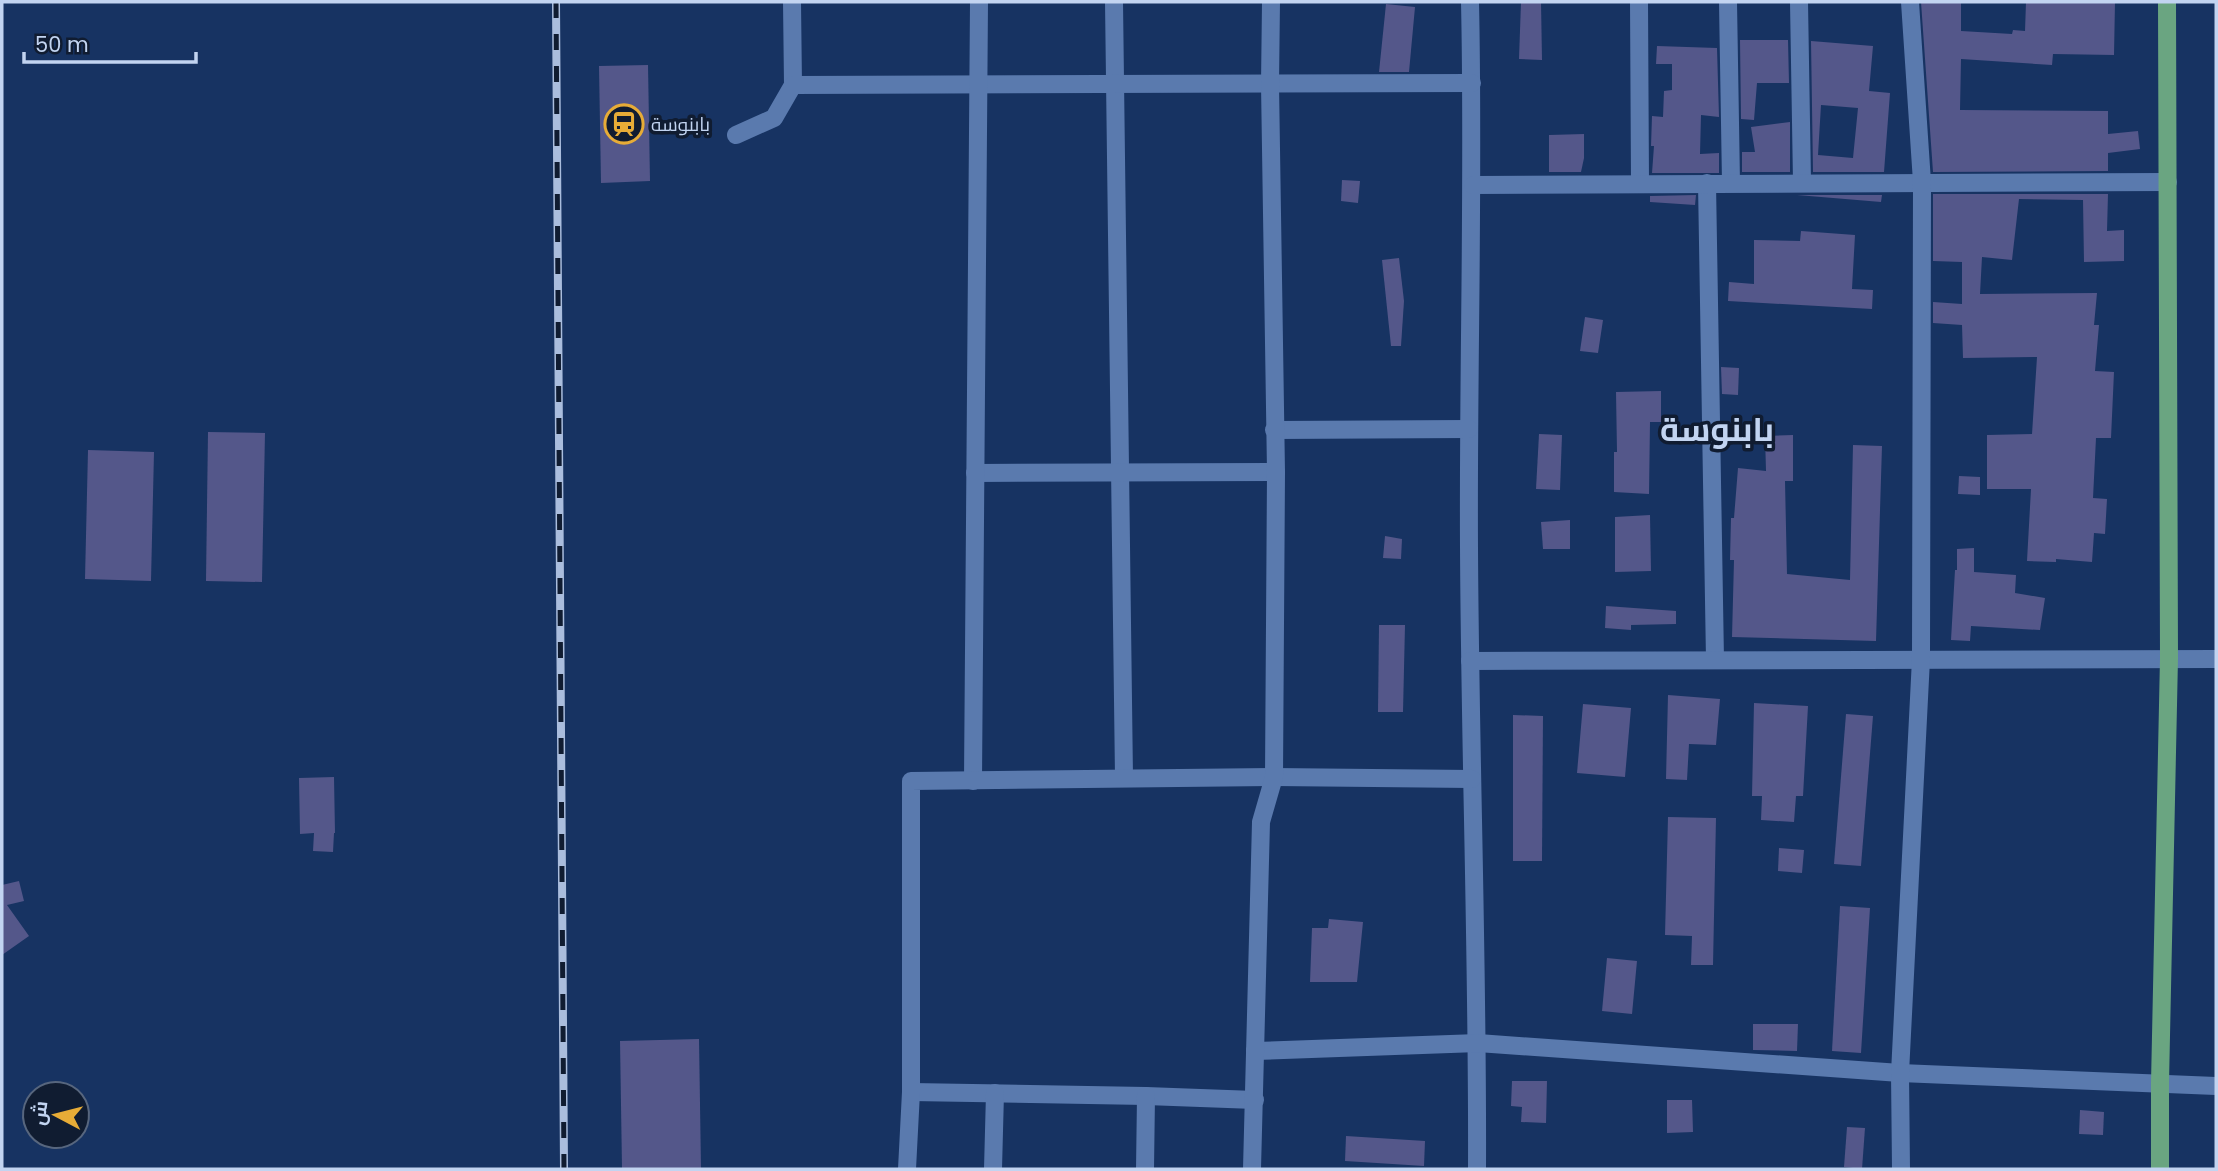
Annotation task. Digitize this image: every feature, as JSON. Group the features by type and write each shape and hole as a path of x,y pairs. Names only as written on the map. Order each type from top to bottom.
{"main road":[{"path":"2160,1169 2169,658 2167,2"}],"street":[{"path":"736,135 774,118 793,85 792,2"},
{"path":"973,780 979,2"},
{"path":"1114,2 1124,778"},
{"path":"1252,1169 1261,822 1274,777 1276,472 1271,2"},
{"path":"1470,2 1473,185 1469,429 1470,661 1478,1043 1477,1169"},
{"path":"1639,2 1640,183"},
{"path":"1728,2 1731,183"},
{"path":"1798,2 1802,182"},
{"path":"1901,1169 1900,1073 1921,659 1922,182 1910,2"},
{"path":"793,85 1472,83"},
{"path":"1473,185 2168,182"},
{"path":"1707,183 1715,660"},
{"path":"1274,430 1469,429"},
{"path":"975,473 1276,472"},
{"path":"1470,661 2216,659"},
{"path":"907,1169 911,1092 911,781 1274,777 1472,779"},
{"path":"1255,1051 1478,1043 1900,1073 2216,1086"},
{"path":"911,1092 1255,1100"},
{"path":"993,1169 995,1093"},
{"path":"1146,1096 1146,1169"}],"building":[{"path":"1521,2 1541,2 1542,60 1519,59"},
{"path":"1921,2 1961,2 1961,31 2012,34 2013,30 2025,31 2026,2 2115,2 2114,55 2053,54 2052,65 1961,59 1960,110 2108,111 2108,134 2138,131 2140,149 2108,153 2108,171 1933,172"},
{"path":"1386,4 1415,7 1409,72 1379,72"},
{"path":"1740,40 1788,40 1789,83 1757,83 1754,120 1741,119"},
{"path":"1811,41 1873,46 1869,91 1890,93 1884,172 1813,172","holes":["1821,105 1858,108 1853,158 1818,155"]},
{"path":"1657,46 1717,48 1719,117 1701,115 1700,154 1719,153 1719,173 1652,173 1652,116 1663,117 1664,91 1672,90 1672,64 1656,64"},
{"name":"بابنوسة","path":"648,65 650,181 601,183 599,66"},
{"path":"1790,122 1790,172 1742,172 1742,152 1755,152 1751,127"},
{"path":"1584,134 1581,172 1549,172 1549,135"},
{"path":"1342,180 1360,181 1358,203 1341,201"},
{"path":"1933,194 2108,194 2107,231 2124,230 2124,261 2084,262 2083,200 2019,199 2012,260 1982,257 1980,294 2097,293 2094,325 2099,325 2095,371 2114,372 2111,438 2096,438 2093,498 2107,499 2105,534 2094,533 2092,562 2056,559 2056,562 2027,561 2031,489 1987,489 1987,435 2032,434 2037,357 1963,358 1962,325 1933,323 1933,302 1962,304 1962,262 1933,261"},
{"path":"1696,195 1695,205 1650,202 1650,196"},
{"path":"1797,195 1882,195 1881,202"},
{"path":"1801,231 1855,235 1852,289 1873,290 1872,309 1728,301 1729,282 1754,284 1754,240 1800,241"},
{"path":"1399,258 1404,301 1401,346 1391,346 1382,260"},
{"path":"1585,317 1603,320 1598,353 1580,351"},
{"path":"1721,367 1739,368 1738,395 1722,394"},
{"path":"1661,391 1661,422 1650,422 1649,494 1614,492 1614,452 1617,452 1616,392"},
{"path":"208,432 265,433 262,582 206,581"},
{"path":"1539,434 1562,435 1560,490 1536,489"},
{"path":"1793,435 1793,481 1785,481 1787,574 1850,580 1853,445 1882,446 1876,641 1732,637 1734,560 1730,560 1731,518 1734,518 1738,468 1766,471 1765,436"},
{"path":"88,450 154,452 151,581 85,579"},
{"path":"1959,476 1980,477 1980,495 1958,494"},
{"path":"1650,515 1651,571 1615,572 1615,517"},
{"path":"1570,520 1570,549 1543,549 1541,522"},
{"path":"1385,536 1402,539 1401,559 1383,558"},
{"path":"1974,548 1974,572 2016,575 2015,593 2045,598 2040,630 1971,626 1970,641 1951,640 1957,549"},
{"path":"1606,606 1676,611 1676,624 1631,625 1631,630 1605,628"},
{"path":"1379,625 1405,625 1403,712 1378,712"},
{"path":"1668,695 1720,699 1716,745 1689,744 1687,780 1666,779"},
{"path":"1754,703 1808,706 1803,796 1796,796 1794,822 1761,820 1762,796 1752,796"},
{"path":"1583,704 1631,708 1625,777 1577,773"},
{"path":"1846,714 1873,716 1861,866 1834,864"},
{"path":"1513,715 1543,716 1542,861 1513,861"},
{"path":"334,777 333,852 313,851 314,833 300,834 299,778"},
{"path":"1668,817 1716,818 1713,965 1691,965 1692,936 1665,935"},
{"path":"1779,848 1804,850 1802,873 1778,871"},
{"path":"19,881 24,901 7,905 29,936 2,955 2,885"},
{"path":"1840,906 1870,908 1861,1053 1832,1051"},
{"path":"1329,919 1363,922 1357,982 1310,982 1312,928 1328,928"},
{"path":"1607,958 1637,961 1632,1014 1602,1011"},
{"path":"1753,1024 1798,1024 1797,1051 1753,1050"},
{"path":"699,1039 701,1169 622,1169 620,1041"},
{"path":"1512,1081 1547,1081 1546,1123 1521,1122 1522,1107 1511,1106"},
{"path":"1667,1100 1692,1100 1693,1132 1667,1133"},
{"path":"2080,1110 2104,1112 2103,1135 2079,1134"},
{"path":"1847,1127 1865,1128 1862,1169 1844,1167"},
{"path":"1346,1136 1425,1141 1424,1166 1345,1161"}],"railway":[{"path":"556,2 564,1169"}],"place":[{"name":"بابنوسة","path":"624,124"}],"district":[{"name":"بابنوسة","path":"1717,429"}]}
